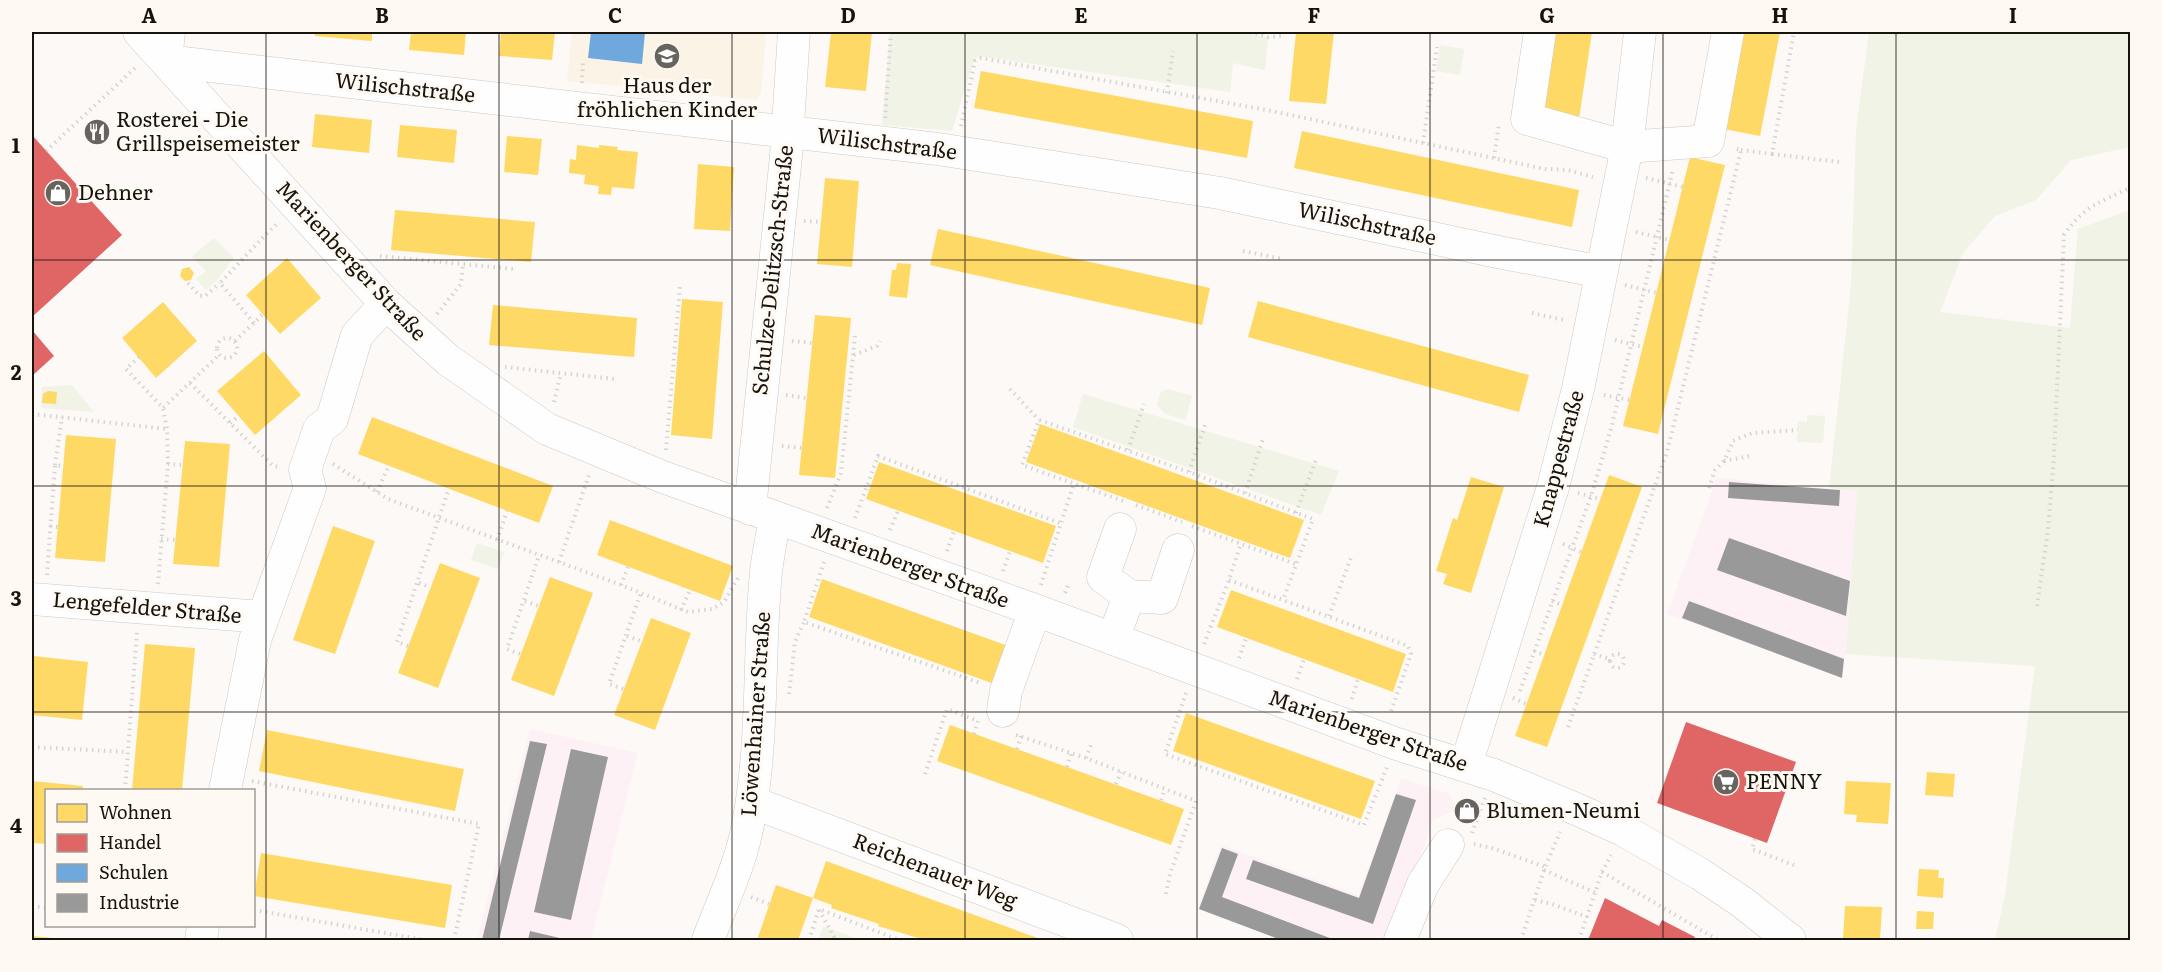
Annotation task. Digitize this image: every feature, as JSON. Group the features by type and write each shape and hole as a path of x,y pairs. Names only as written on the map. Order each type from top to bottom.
{"street":[{"name":"Marienberger Straße","path":"139,32 167,46 386,304 448,360 547,429 663,477 763,513 1037,600 1113,639 1392,732 1595,817 1658,848 1742,902 1790,940"},
{"name":"Schulze-Delitzsch-Straße","path":"763,513 794,32"},
{"path":"1540,32 1527,119 1627,147 1694,142 1728,32"},
{"name":"Knappestraße","path":"1480,770 1578,389 1627,147 1640,32"},
{"name":"Wilischstraße","path":"167,46 786,131 956,152 1220,193 1602,272"},
{"path":"310,488 305,470 319,429 332,419 357,335 386,304"},
{"path":"226,783 255,640 310,488 324,477 330,462 338,436 332,419"},
{"name":"Löwenhainer Straße","path":"708,940 739,859 752,802 758,734 766,571 763,513"},
{"path":"1120,529 1103,577 1129,596 1162,598 1178,550"},
{"path":"1113,639 1129,596"},
{"name":"Lengefelder Straße","path":"38,599 263,617"},
{"path":"997,716 1037,600"},
{"name":"Reichenauer Weg","path":"752,802 1117,940"},
{"path":"1400,940 1423,884 1448,845"}],"path":[{"path":"883,143 891,32"},
{"path":"1250,32 1268,37 1282,36"},
{"path":"1772,154 1794,32"},
{"path":"1423,143 1437,47"},
{"path":"1167,93 1173,51"},
{"path":"956,152 975,61 981,58 1272,111 1545,170 1568,170 1620,185"},
{"path":"46,151 116,86"},
{"path":"1526,704 1514,699 1592,496 1611,429 1670,183 1694,142 1839,162"},
{"path":"1568,727 1667,452 1741,150"},
{"path":"1670,183 1683,187"},
{"path":"2037,606 2048,530 2054,456 2064,235 2075,218 2091,206 2130,188"},
{"path":"188,283 200,296 205,296 280,221"},
{"path":"1611,226 1670,240"},
{"path":"1243,251 1283,259"},
{"path":"340,252 514,269"},
{"path":"420,335 461,284 463,265"},
{"path":"220,283 254,323"},
{"path":"663,477 680,288"},
{"path":"1532,313 1591,326"},
{"path":"235,341 262,315"},
{"path":"824,514 841,473 855,335"},
{"path":"229,338 235,341 237,351 234,356 227,359 219,355 217,348 222,339 229,338"},
{"path":"785,340 812,343"},
{"path":"854,355 877,346 880,341"},
{"path":"163,408 219,355"},
{"path":"125,789 127,752 148,608 161,539 168,464 167,429 163,408 126,369 139,357"},
{"path":"504,366 615,379"},
{"path":"190,383 273,466 282,468"},
{"path":"1010,389 1039,420 1189,472 1313,519 1283,600"},
{"path":"781,394 806,398"},
{"path":"1128,450 1144,404"},
{"path":"32,414 167,429"},
{"path":"230,423 239,416"},
{"path":"38,599 50,526 62,417"},
{"path":"1022,465 1039,420"},
{"path":"1189,472 1206,422"},
{"path":"1710,488 1715,470 1724,461 1732,441 1752,433 1798,430"},
{"path":"1245,493 1263,439"},
{"path":"776,446 802,448"},
{"path":"559,562 597,451"},
{"path":"853,524 878,456 1060,523"},
{"path":"1724,461 1750,456"},
{"path":"1296,513 1317,457"},
{"path":"330,462 388,500 641,592 681,610 699,612 712,609 724,602 743,569 766,571"},
{"path":"168,464 182,465"},
{"path":"55,465 63,466"},
{"path":"377,492 389,465"},
{"path":"1037,600 1074,483"},
{"path":"408,646 397,642 449,488"},
{"path":"1575,492 1600,499"},
{"path":"497,540 507,511"},
{"path":"888,537 898,511"},
{"path":"50,526 57,527"},
{"path":"945,557 954,531"},
{"path":"161,539 175,540"},
{"path":"1554,541 1581,552"},
{"path":"1201,651 1241,543 1296,564"},
{"path":"1001,577 1010,551"},
{"path":"788,705 795,642 827,555"},
{"path":"1329,616 1352,555"},
{"path":"520,654 507,649 540,556"},
{"path":"621,585 628,567"},
{"path":"1188,689 1165,754 1364,825 1392,732 1412,654 1408,646 1229,580"},
{"path":"419,582 430,587"},
{"path":"681,610 690,590"},
{"path":"623,690 609,684 641,592"},
{"path":"1546,598 1562,605"},
{"path":"525,601 539,606"},
{"path":"804,622 997,716 1021,736 1196,801 1170,874 1165,898"},
{"path":"627,636 641,641"},
{"path":"1237,664 1246,638"},
{"path":"1527,649 1544,655"},
{"path":"1594,654 1610,659"},
{"path":"1612,655 1621,655 1624,664 1617,669 1610,664 1610,659 1612,655"},
{"path":"1294,685 1304,659"},
{"path":"1350,705 1358,679"},
{"path":"925,774 946,709 997,716"},
{"path":"974,734 997,716"},
{"path":"1017,749 1021,736"},
{"path":"1086,759 1091,745"},
{"path":"32,747 127,752"},
{"path":"1067,767 1071,753"},
{"path":"1480,770 1468,842 1495,849 1544,868 1596,893"},
{"path":"1116,784 1121,772"},
{"path":"226,783 479,824 453,940"},
{"path":"1161,800 1165,789"},
{"path":"1521,940 1544,868 1560,832"},
{"path":"1755,839 1752,849 1796,866"},
{"path":"1579,940 1602,872 1611,855"},
{"path":"1602,872 1718,940"},
{"path":"1535,900 1587,917"},
{"path":"809,940 819,909"},
{"path":"819,909 836,940"},
{"path":"819,909 899,940"},
{"path":"255,910 425,940"}],"shaded area":[{"name":"Haus der fröhlichen Kinder","path":"572,32 766,32 761,93 756,100 567,81"},
{"path":"890,32 1238,32 1268,37 1265,70 1233,63 1230,92 978,56 973,63 952,131 882,125"},
{"path":"1869,32 2130,32 2130,147 2071,160 2036,200 1995,216 1963,253 1940,312 2070,328 2078,229 2130,210 2130,940 1995,940 2005,895 2035,666 1846,654 1857,491 1829,488 1851,286 1856,130"},
{"path":"1440,45 1464,49 1460,75 1436,71"},
{"path":"214,238 234,258 206,290 196,279 206,271 192,256"},
{"path":"72,385 94,412 41,408 42,387"},
{"path":"1168,389 1192,396 1185,420 1165,414 1157,405 1161,392"},
{"path":"1083,394 1339,471 1321,515 1073,427"},
{"path":"1807,415 1825,416 1823,443 1797,442 1798,421 1807,422"},
{"path":"1717,478 1857,491 1846,654 1842,678 1667,614"},
{"path":"477,543 504,552 498,569 471,560"},
{"path":"530,729 638,753 591,940 477,940"},
{"path":"1401,778 1450,794 1455,810 1433,820 1392,940 1281,940 1198,909 1221,845 1358,895"},
{"path":"823,927 863,940 818,940"}],"building: Wohnen":[{"path":"315,32 372,32 372,41 315,36"},
{"path":"411,32 466,32 464,55 409,50"},
{"path":"501,32 555,32 552,60 499,56"},
{"path":"831,32 872,32 866,91 825,87"},
{"path":"1296,32 1334,32 1326,104 1289,101"},
{"path":"1556,32 1592,32 1579,119 1544,114"},
{"path":"1743,32 1780,32 1760,136 1724,129"},
{"path":"981,71 1253,121 1247,158 974,108"},
{"path":"315,114 372,120 369,153 312,147"},
{"path":"400,125 457,130 454,163 397,157"},
{"path":"1302,131 1579,190 1572,227 1294,168"},
{"path":"507,136 542,139 538,175 504,172"},
{"path":"577,145 599,148 599,145 618,147 617,150 638,152 634,189 612,187 611,195 598,194 599,186 584,184 585,175 569,173 570,159 576,160"},
{"path":"1690,157 1725,165 1658,434 1623,426"},
{"path":"698,164 734,167 730,231 694,229"},
{"path":"825,178 859,181 852,267 817,264"},
{"path":"395,210 535,222 531,262 391,250"},
{"path":"938,229 1210,288 1202,325 930,265"},
{"path":"287,258 321,298 280,334 246,295"},
{"path":"897,263 911,264 907,298 889,296 892,270 896,270"},
{"path":"189,267 194,273 191,280 185,281 180,276 182,269"},
{"path":"682,299 723,302 712,439 671,435"},
{"path":"1258,301 1529,375 1519,412 1248,337"},
{"path":"163,302 197,341 156,378 122,338"},
{"path":"493,305 637,318 634,357 489,345"},
{"path":"815,315 851,318 835,478 799,475"},
{"path":"264,351 301,395 255,435 217,391"},
{"path":"48,391 57,392 56,404 42,403 43,394"},
{"path":"372,417 553,486 539,523 358,454"},
{"path":"1040,424 1304,520 1290,558 1026,462"},
{"path":"66,435 116,439 105,562 55,558"},
{"path":"185,441 230,444 219,567 173,564"},
{"path":"879,462 1056,526 1043,563 866,499"},
{"path":"1609,475 1642,487 1547,747 1515,736"},
{"path":"1471,477 1504,487 1471,593 1443,584 1447,574 1436,571 1453,518 1457,520"},
{"path":"610,520 733,566 720,601 597,555"},
{"path":"333,526 375,541 335,654 293,640"},
{"path":"440,563 480,578 438,688 398,673"},
{"path":"550,577 593,593 554,696 511,680"},
{"path":"822,579 1011,647 997,685 809,617"},
{"path":"1231,590 1406,654 1393,692 1217,627"},
{"path":"651,618 691,633 655,730 614,715"},
{"path":"145,644 195,648 182,789 132,789"},
{"path":"34,656 88,662 82,720 32,715"},
{"path":"1186,713 1375,781 1361,819 1173,751"},
{"path":"950,725 1184,809 1171,845 937,761"},
{"path":"267,730 464,769 455,811 259,771"},
{"path":"1927,772 1955,774 1953,797 1925,795"},
{"path":"32,781 83,786 83,789 45,789 45,844 32,843"},
{"path":"1846,781 1891,783 1888,824 1856,822 1857,815 1844,814"},
{"path":"261,853 452,885 445,928 255,896"},
{"path":"826,861 1043,940 925,940 878,926 879,924 831,908 832,905 813,898"},
{"path":"1919,869 1939,870 1938,878 1944,878 1943,898 1917,896"},
{"path":"776,885 813,898 798,940 757,940"},
{"path":"1845,906 1882,907 1880,940 1843,939"},
{"path":"1917,911 1934,912 1933,929 1916,929"},
{"path":"32,936 63,939 63,940 32,940"}],"building: Handel":[{"name":"Dehner","path":"32,135 122,235 32,317"},
{"path":"32,330 54,356 32,376"},
{"name":"PENNY","path":"1686,722 1796,762 1767,843 1657,803"},
{"name":"Blumen-Neumi","path":"1461,805 1475,811 1473,817 1458,812"},
{"path":"1605,898 1659,926 1662,920 1695,937 1693,940 1588,940"}],"building: Schulen":[{"path":"591,32 645,32 642,64 588,58"}],"building: Industrie":[{"path":"1729,482 1840,490 1839,506 1728,498"},
{"path":"1729,538 1850,581 1846,616 1717,570"},
{"path":"1689,601 1844,659 1842,678 1682,618"},
{"path":"530,741 547,744 499,940 482,940"},
{"path":"571,749 608,757 571,920 534,912"},
{"path":"1396,794 1416,800 1373,924 1246,879 1253,860 1359,898"},
{"path":"1222,848 1238,854 1222,897 1335,940 1281,940 1199,909"},
{"path":"530,931 568,940 528,940"}],"place":[{"name":"Haus der fröhlichen Kinder","path":"667,56"},
{"name":"Rosterei - Die Grillspeisemeister","path":"97,132"},
{"name":"Dehner","path":"58,193"},
{"name":"PENNY","path":"1726,782"},
{"name":"Blumen-Neumi","path":"1467,811"}]}
